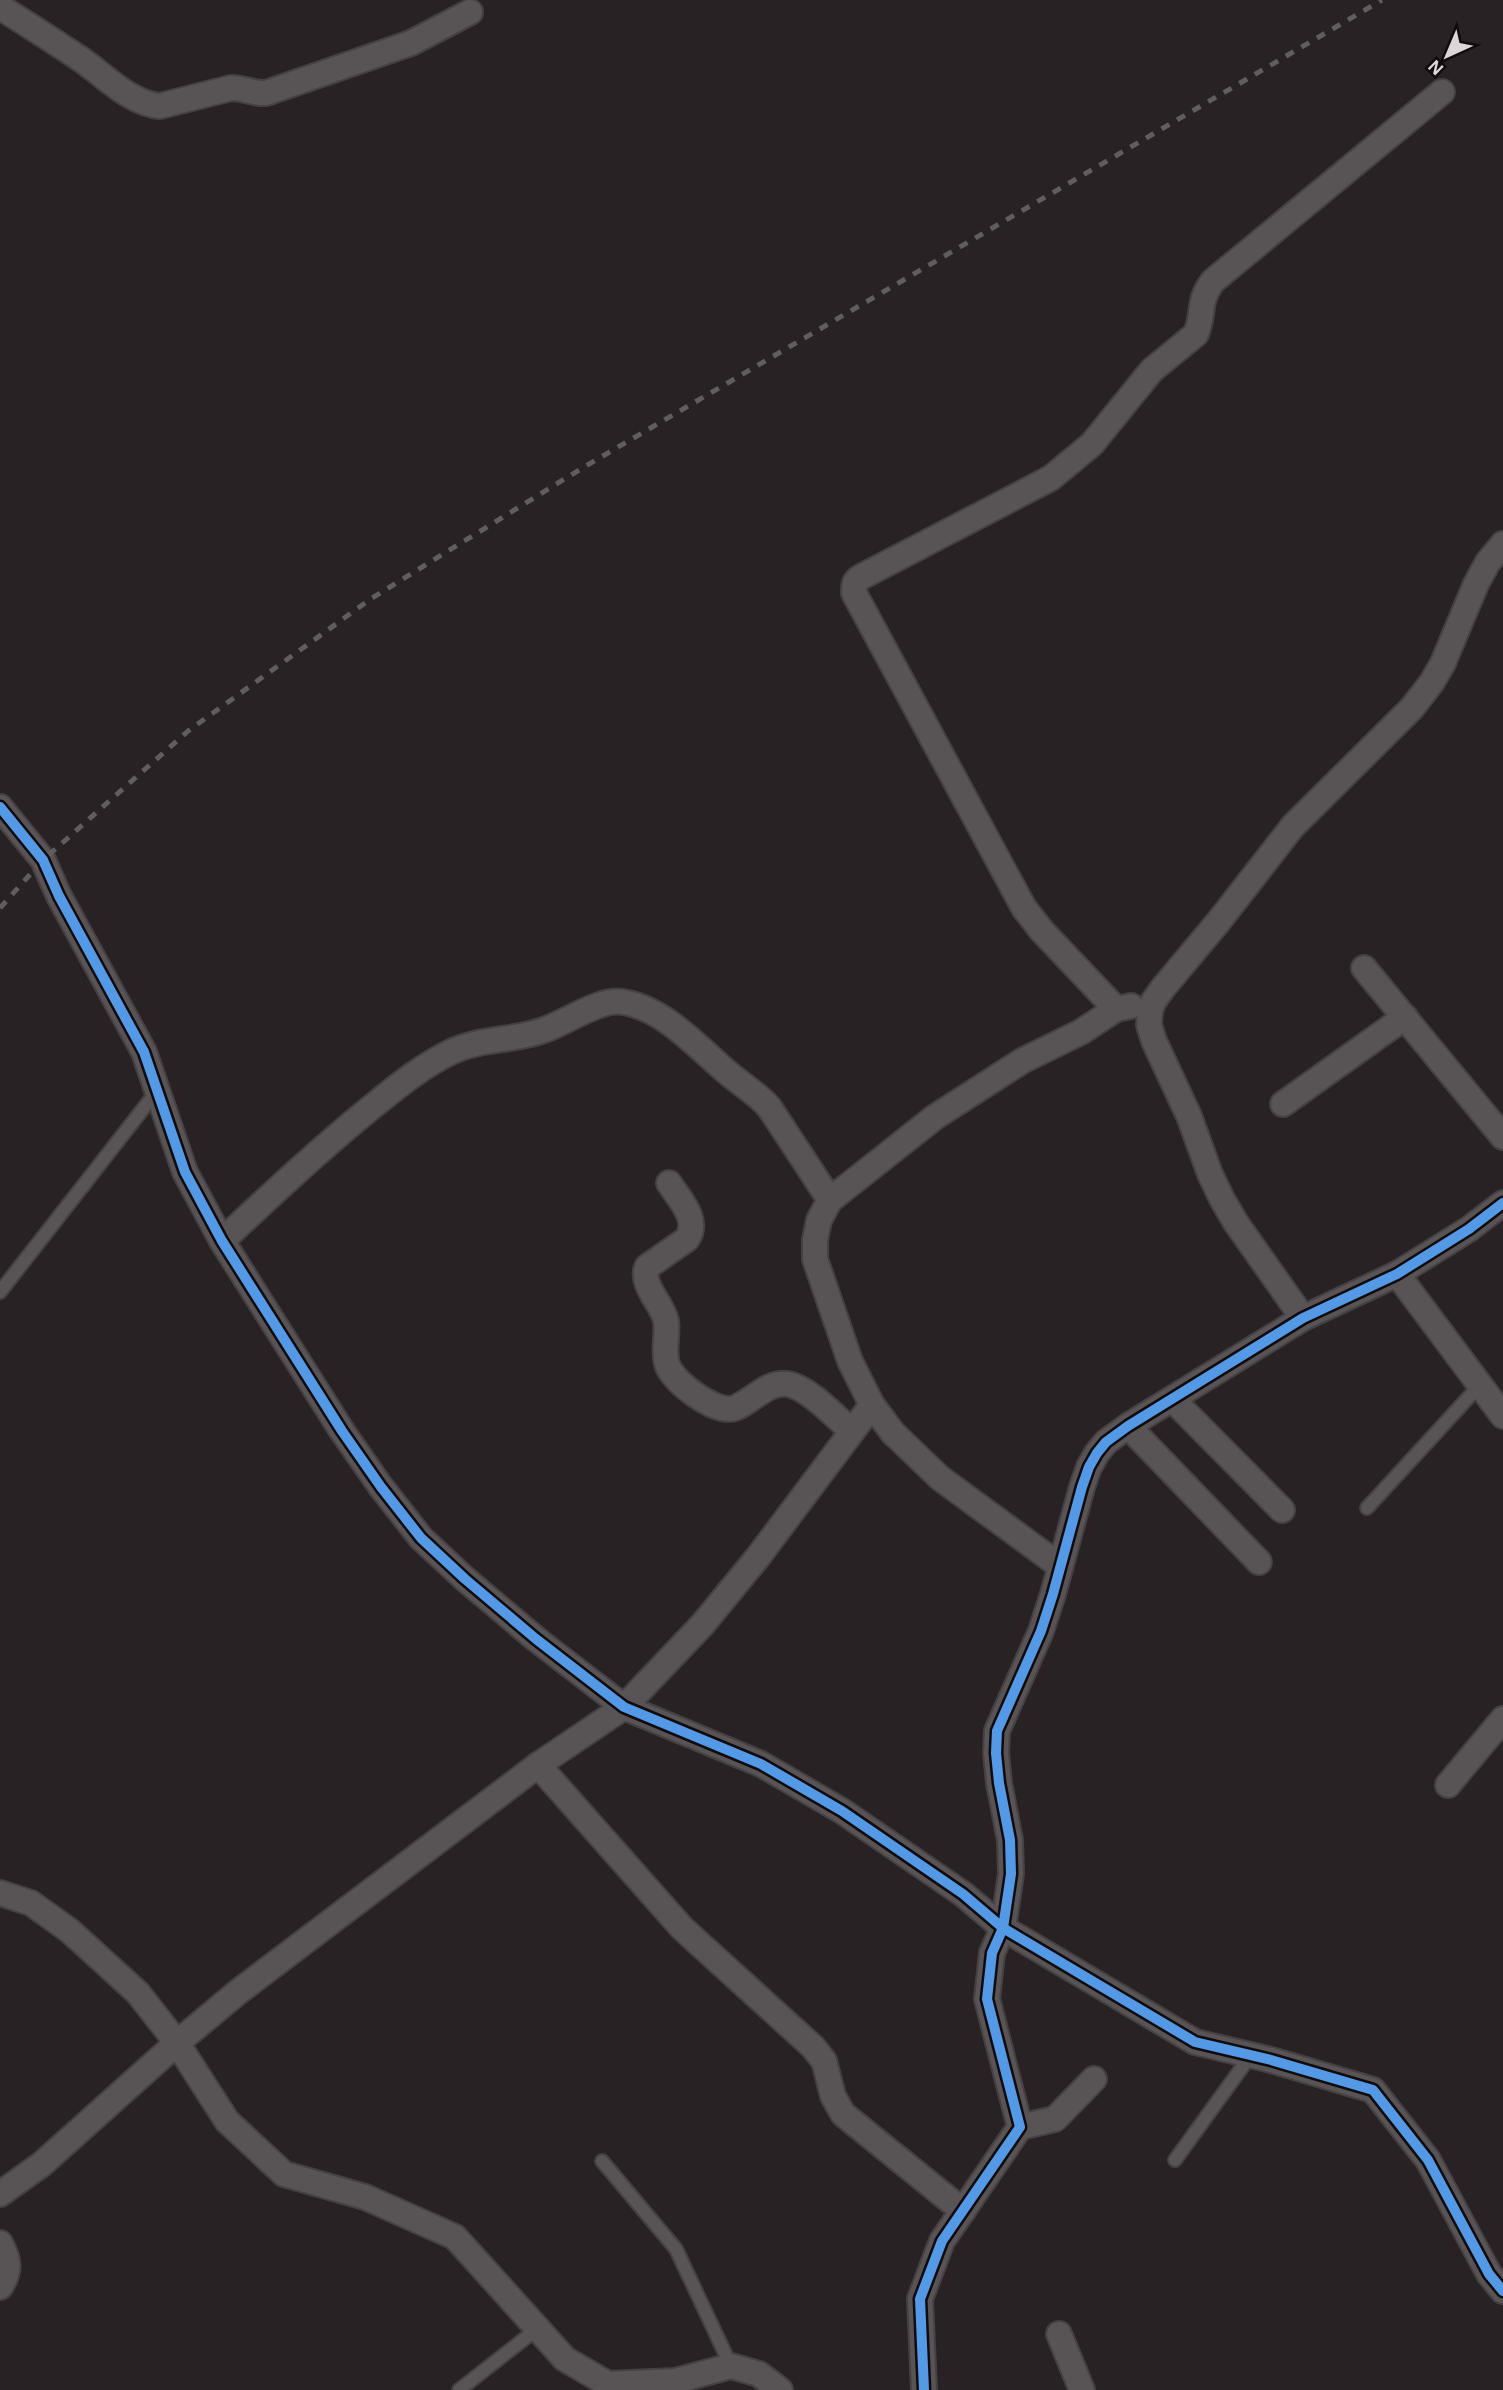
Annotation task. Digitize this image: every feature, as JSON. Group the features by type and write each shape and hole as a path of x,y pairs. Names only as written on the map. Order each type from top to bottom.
{"street":[{"path":"0,7 138,100 160,106 232,88 266,93 411,43 470,12"},
{"path":"1115,1009 1024,908 854,593 854,585 861,577 1051,478 1092,444 1152,370 1196,334 1205,291 1213,281 1442,92"},
{"path":"1303,1318 1236,1223 1210,1174 1189,1116 1154,1041 1149,1025 1153,1002 1293,826 1412,708 1443,663 1476,584 1488,562 1503,544"},
{"path":"0,807 43,860 144,1052 185,1172 222,1241 342,1431 421,1538 536,1639 624,1707 761,1764 842,1811 963,1894 1003,1928 1195,2042 1373,2090 1428,2160 1489,2274 1503,2291"},
{"path":"1364,968 1503,1137"},
{"path":"222,1241 338,1135 416,1072 452,1051 545,1030 612,1001 626,1002 652,1012 758,1096 769,1107 830,1200"},
{"path":"1060,1566 940,1478 908,1448 872,1405 850,1361 816,1259 815,1240 819,1220 830,1200 935,1117 1022,1061 1081,1032 1115,1009 1153,1002"},
{"path":"1283,1104 1405,1017"},
{"path":"669,1183 691,1218 692,1232 687,1239 647,1267 645,1273 646,1280 664,1312 667,1363 672,1373 692,1392 717,1408 726,1410 736,1407 768,1387 790,1384 802,1389 852,1431"},
{"path":"1020,2127 987,1999 992,1953 1003,1928 1011,1874 996,1753 998,1731 1041,1631 1089,1467 1106,1442 1128,1426 1303,1318 1397,1274 1469,1229 1503,1203"},
{"path":"1397,1274 1503,1416"},
{"path":"1172,1399 1282,1510"},
{"path":"0,2194 42,2164 238,1992 538,1765 624,1707 703,1624 872,1405"},
{"path":"1128,1426 1259,1562"},
{"path":"1448,1785 1503,1719"},
{"path":"538,1765 682,1928 813,2047 824,2061 833,2096 844,2114 963,2211"},
{"path":"0,1894 31,1903 70,1931 138,1993 177,2043 227,2121 285,2174 365,2197 455,2237 565,2359 608,2384 675,2381 731,2366 759,2374 780,2390"},
{"path":"924,2390 920,2299 942,2241 1020,2127 1055,2119 1094,2079"},
{"path":"0,2243 8,2256 8,2270 0,2287"},
{"path":"1059,2334 1082,2390"}],"lane":[{"path":"0,1292 158,1089"},
{"path":"1367,1508 1479,1386"},
{"path":"1175,2160 1251,2055"},
{"path":"602,2161 676,2249 731,2366"},
{"path":"459,2390 537,2329"}],"railway":[{"path":"0,908 43,860 188,731 372,598 584,467 1382,0"}],"cycle path":[{"path":"0,807 43,860 59,896 144,1052 185,1172 222,1241 342,1431 421,1538 536,1639 624,1707 761,1764 842,1811 963,1894 1003,1928 1195,2042 1271,2060 1373,2090 1428,2160 1489,2274 1503,2291"},
{"path":"924,2390 920,2299 942,2241 1020,2127 987,1999 992,1953 1003,1928 1011,1874 1010,1840 996,1753 997,1731 1041,1631 1089,1467 1106,1442 1128,1426 1303,1318 1397,1274 1469,1229 1503,1203"}]}
